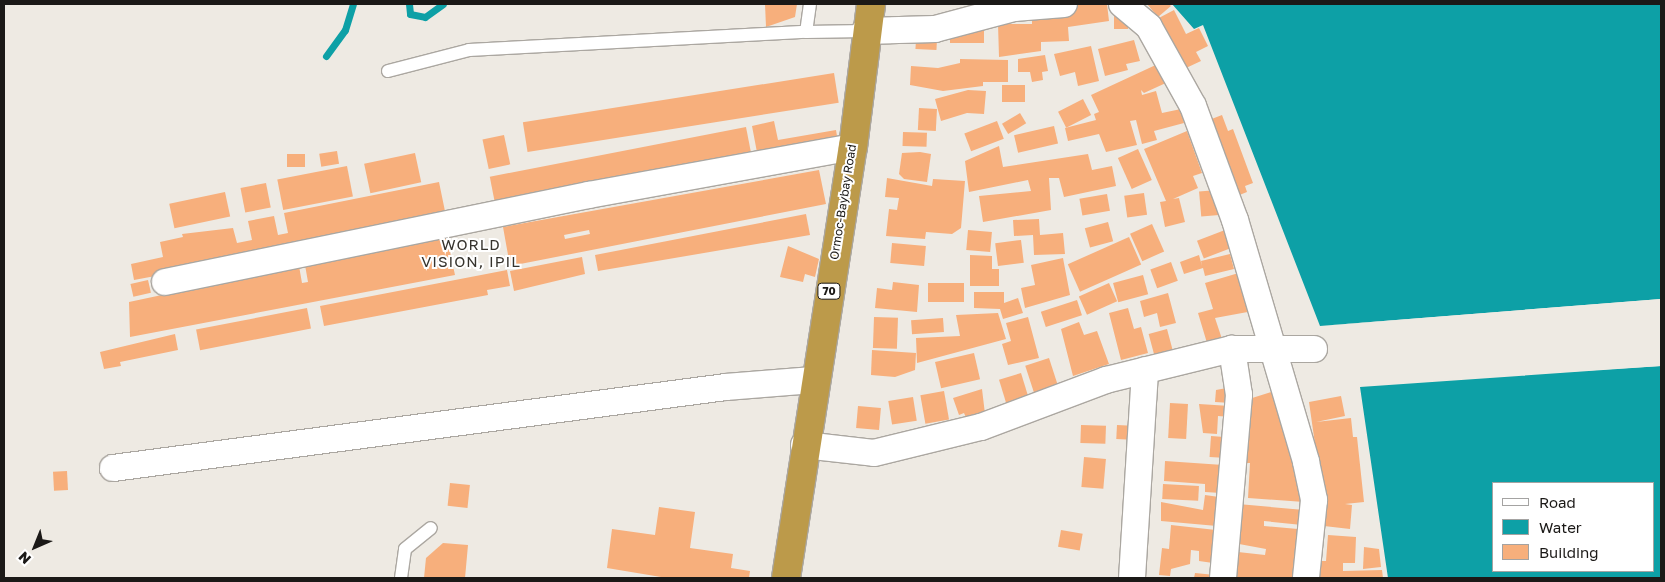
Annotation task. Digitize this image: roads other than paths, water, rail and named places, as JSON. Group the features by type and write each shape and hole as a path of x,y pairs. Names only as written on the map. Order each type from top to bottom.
{"highway":[{"name":"Ormoc-Baybay Road","path":"786,578 813,380 853,147 865,31 871,4"}],"street":[{"path":"865,31 935,29 1014,8 1064,4"},
{"path":"1122,4 1148,27 1193,106 1235,220 1270,348 1297,424 1314,500 1306,578"},
{"path":"165,282 580,197 853,147"},
{"path":"1223,578 1239,395 1232,349"},
{"path":"804,445 874,453 982,427 1144,370 1232,349 1314,349"},
{"path":"1132,578 1144,370"},
{"path":"113,468 726,387 813,380"}],"lane":[{"path":"806,32 810,4"},
{"path":"388,71 469,50 806,32 865,31"},
{"path":"401,578 405,549 431,528"}],"water":[{"path":"1172,4 1661,4 1661,299 1320,326 1203,25 1194,29"},
{"path":"1661,366 1661,578 1388,578 1360,387"}],"waterway":[{"path":"326,56 345,30 353,4"},
{"path":"409,4 410,14 425,17 443,4"}],"district":[{"name":"WORLD VISION, IPIL","path":"471,252"}]}
